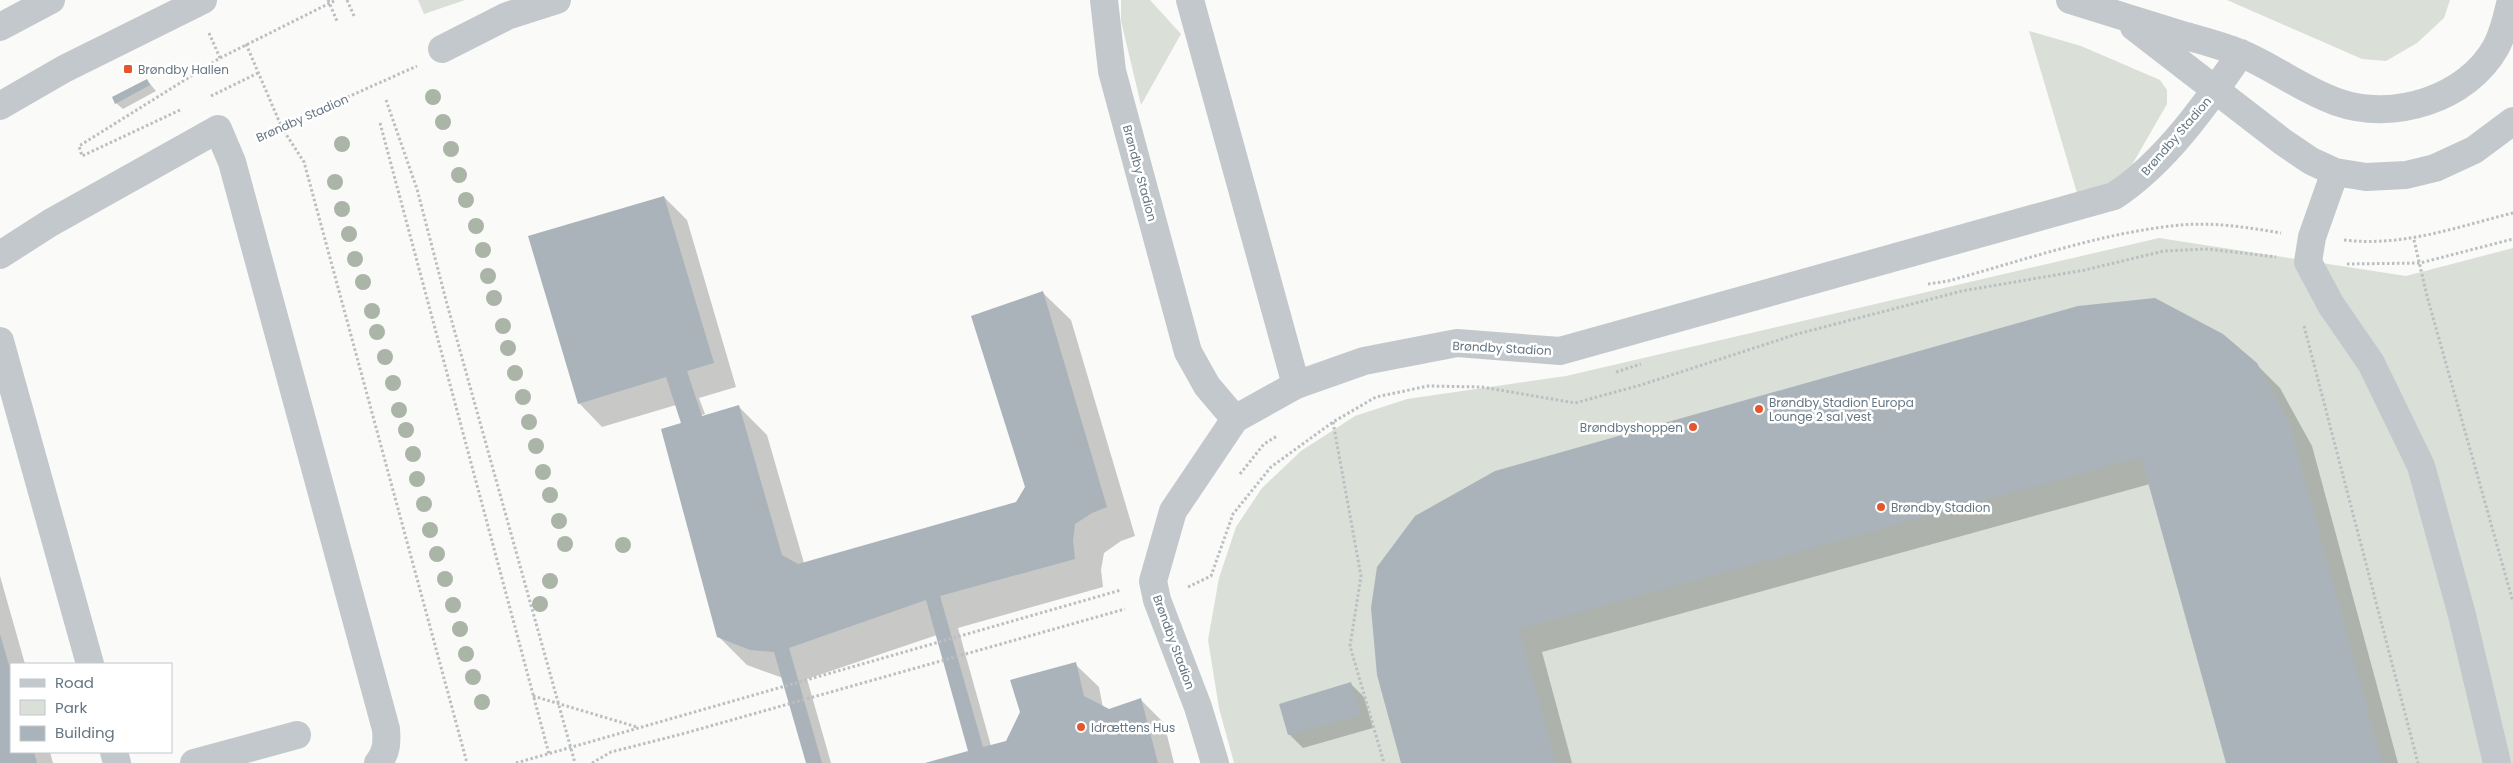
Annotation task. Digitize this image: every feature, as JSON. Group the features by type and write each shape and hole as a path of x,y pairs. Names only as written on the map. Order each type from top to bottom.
{"street":[{"path":"0,27 51,0"},
{"path":"0,106 64,69 203,0"},
{"path":"442,49 508,16 558,0"},
{"name":"Brøndby Stadion","path":"1104,0 1112,71 1188,352 1207,386 1235,419"},
{"path":"1190,0 1296,385"},
{"name":"Brøndby Stadion","path":"2070,0 2240,53 2314,94 2340,103 2365,109 2390,110 2440,97 2463,83 2482,66 2496,46 2506,23 2511,0"},
{"name":"Brøndby Stadion","path":"2117,14 2283,142 2311,161 2335,172 2374,177 2406,175 2435,168 2474,150 2513,121"},
{"name":"Brøndby Stadion","path":"1215,763 1198,707 1155,591 1173,511 1235,419 1296,385 1364,361 1457,343 1560,351 2114,196 2135,182 2162,154 2216,89 2240,53"},
{"path":"0,255 50,223 218,129 232,162 386,729 387,744 378,763"},
{"path":"2335,172 2310,249 2331,305 2371,363 2421,466 2462,615 2497,763"},
{"path":"0,340 90,663"},
{"path":"194,763 297,735"}],"path":[{"path":"187,107 82,156 79,146 246,44 288,26 329,1 336,0"},
{"path":"347,0 354,16"},
{"path":"329,1 337,21"},
{"path":"246,44 282,128 304,162 467,763"},
{"name":"Brøndby Stadion","path":"218,129 249,141 282,128 426,62 442,49"},
{"path":"205,98 258,74"},
{"path":"386,100 418,189 447,304 574,763"},
{"path":"380,124 549,754"},
{"path":"516,763 639,728 1211,576 1233,514 1271,467 1333,422 1376,397 1428,386 1482,386 1575,403 1641,385 1797,334 1962,291 2085,270 2164,252 2208,249 2310,249 2414,240 2513,213"},
{"path":"1919,286 1948,281 2085,243 2171,226 2230,225 2360,264 2420,263 2513,239"},
{"path":"2414,240 2427,296 2513,602"},
{"path":"2304,325 2418,763"},
{"path":"1612,372 1631,369 1649,361"},
{"path":"1333,422 1361,576 1350,646 1384,763"},
{"path":"1239,475 1264,444 1280,434"},
{"path":"592,763 610,752 682,734 1155,591"},
{"path":"533,696 639,728"}],"green space":[{"path":"418,0 465,0 424,14"},
{"path":"1121,0 1150,0 1181,34 1141,105 1121,21"},
{"path":"2227,0 2450,0 2444,18 2417,43 2386,61 2362,59"},
{"path":"2029,31 2081,46 2160,80 2167,90 2167,104 2129,170 2110,185 2077,193"},
{"name":"Brøndby Stadion","path":"2159,238 2406,276 2513,248 2513,763 1234,763 1219,708 1208,640 1219,578 1236,527 1262,488 1301,451 1355,416 1407,399 1566,376"}],"building":[{"path":"147,79 150,85 115,104 112,97"},
{"path":"664,196 714,363 687,371 702,416 739,405 782,555 798,564 1016,502 1025,487 971,316 1043,291 1107,507 1092,513 1075,524 1073,541 1075,559 940,596 983,747 1006,741 1020,712 1010,680 1076,662 1084,696 1109,709 1141,698 1158,763 925,763 968,751 926,600 789,648 822,763 806,763 774,652 750,650 717,637 661,429 681,423 666,377 578,404 528,236"},
{"path":"2155,298 2223,334 2257,363 2289,422 2382,763 2226,763 2141,457 1519,629 1556,763 1401,763 1377,675 1371,608 1377,567 1415,516 1495,471 2078,306"},
{"path":"0,634 10,669 10,753 34,753 37,763 0,763"},
{"path":"1351,682 1361,715 1288,735 1279,704"}],"place":[{"name":"Brøndby Hallen","path":"128,69"},
{"name":"Brøndby Stadion Europa Lounge 2 sal vest","path":"1759,409"},
{"name":"Brøndbyshoppen","path":"1693,427"},
{"name":"Brøndby Stadion","path":"1881,507"},
{"name":"Idrættens Hus","path":"1081,727"}]}
